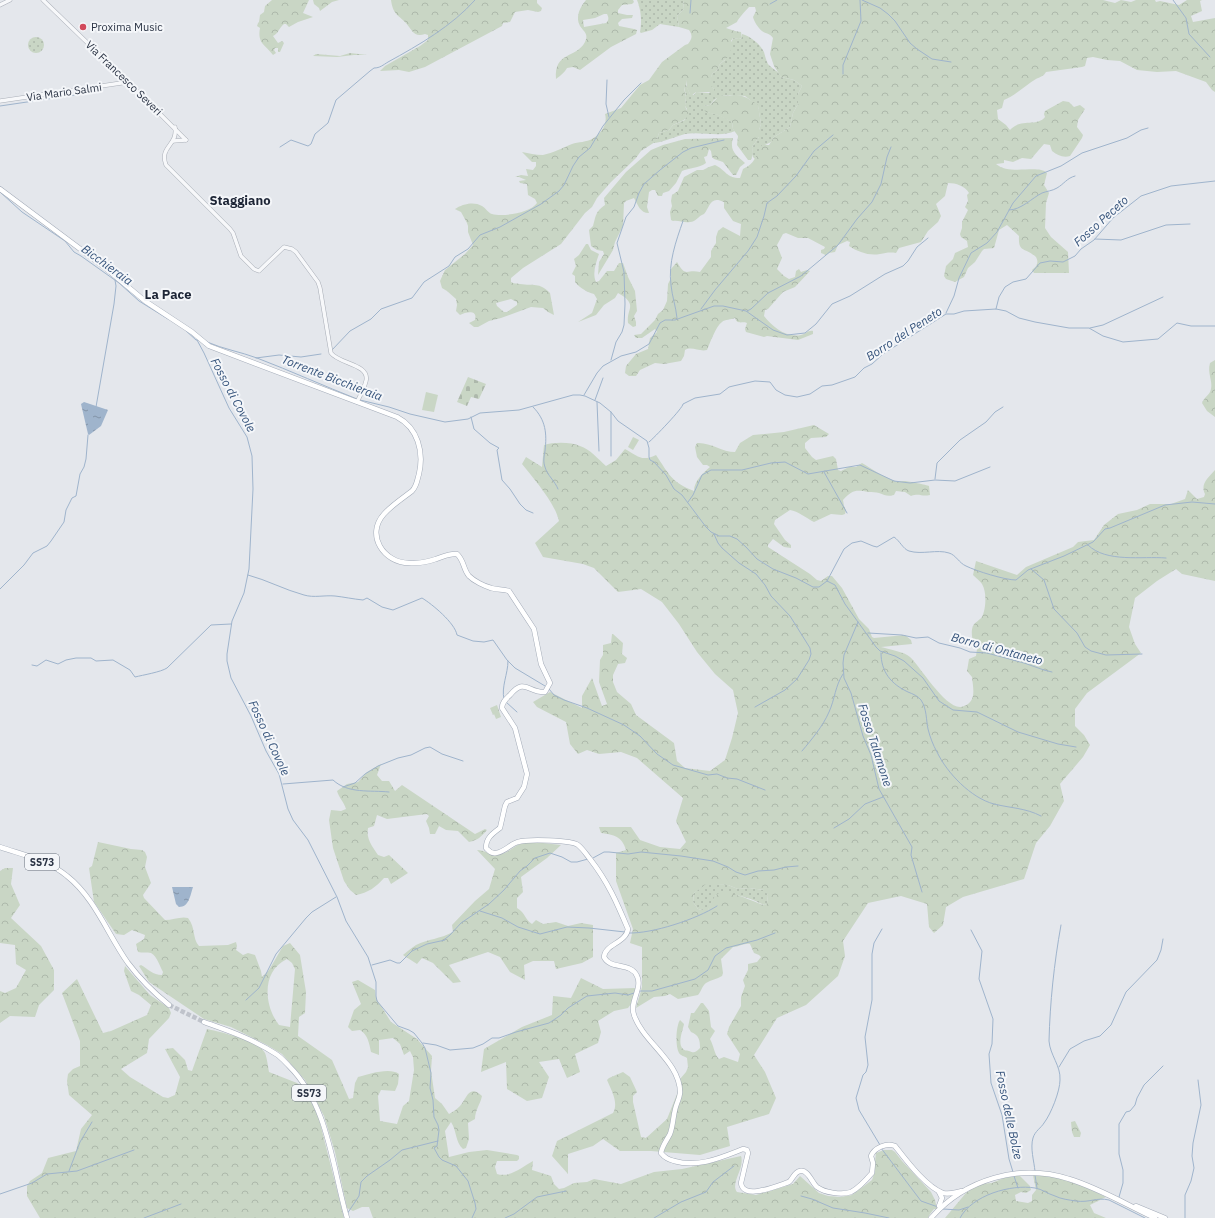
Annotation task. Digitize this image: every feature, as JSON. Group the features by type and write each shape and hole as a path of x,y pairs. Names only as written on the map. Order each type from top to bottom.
{"main road":[{"path":"0,189 104,267 145,301 192,332 212,348 358,400 397,417 406,422 412,429 421,456 421,464 417,481 414,489 383,515 378,524 376,533 377,542 382,551 389,557 408,564 426,562 449,554 457,554 461,559 466,572 470,576 492,589 504,589 509,591 534,629 541,664 548,680 548,688 541,692 522,686 517,687 505,701 502,708 515,728 527,774 524,788 517,798 507,802 500,828 490,836 486,843 486,848 494,854 505,850 516,842 538,839 577,844 583,849 612,892 627,932 625,937 607,950 604,957 609,962 629,968 634,972 639,981 633,1012 637,1024 662,1054 672,1068 679,1082 680,1094 675,1110 674,1123 661,1153 665,1158 683,1163 694,1164 706,1162 743,1149 747,1150 748,1153 741,1183 741,1187 744,1190 758,1192 789,1182 798,1171 801,1170 806,1172 816,1187 829,1192 839,1193 850,1192 862,1184 872,1173 873,1163 870,1156 872,1152 886,1145 892,1145 895,1146 914,1171 948,1200"},
{"name":"SS73","path":"0,847 46,863 68,876 89,900 128,963 141,980 169,1004"},
{"name":"SS73","path":"204,1022 246,1037 259,1044 277,1055 296,1074 310,1094 319,1112 347,1218"},
{"path":"930,1218 948,1200 978,1183 1014,1173 1035,1172 1053,1174 1069,1179 1165,1218"},
{"path":"942,1194 962,1191"},
{"path":"936,1211 942,1200 942,1194"},
{"path":"1109,1196 1155,1218"}],"street":[{"path":"0,5 10,0"},
{"name":"Via Francesco Severi","path":"43,0 175,127 186,140 175,139"},
{"name":"Via Mario Salmi","path":"0,101 128,82"},
{"path":"175,127 175,139"},
{"path":"181,134 169,145 166,151 166,165 231,230 241,256 256,271 259,271 284,247 292,249 296,252 318,282 331,353 338,359 360,368 365,372 366,381 358,400"}],"green space":[{"path":"272,0 309,0 303,13 313,17 289,27 284,24 273,36 278,43 282,41 284,43 280,52 278,52 278,48 275,48 274,50 276,53 273,55 261,41 259,33 260,28 257,26 260,15 264,12 265,6"},
{"path":"313,0 339,0 332,2 320,11 314,4"},
{"path":"391,0 537,0 537,3 542,8 541,11 538,12 528,10 515,12 510,22 503,23 502,26 425,67 409,72 399,70 380,71 385,66 428,40 428,35 418,35 412,31 394,11"},
{"path":"586,0 633,0 634,2 632,4 622,5 618,10 618,13 633,15 632,18 622,19 618,23 619,26 637,30 636,34 611,47 580,70 573,67 567,68 556,79 558,64 566,56 581,47 585,42 586,35 580,26 578,19 580,9","holes":["607,14 608,21 606,23 584,27 583,20"]},
{"path":"637,0 683,0 684,9 677,16 679,27 660,24 652,30 641,33 641,16"},
{"path":"683,0 1103,0 1115,3 1121,0 1131,2 1136,0 1155,0 1156,2 1160,1 1179,5 1187,0 1202,0 1200,1 1202,11 1191,16 1193,22 1215,18 1215,92 1206,82 1176,71 1157,72 1137,70 1120,61 1093,57 1087,58 1085,66 1082,67 1046,72 1004,100 1002,108 997,110 998,119 1010,130 1022,123 1042,120 1045,117 1045,111 1063,101 1069,102 1074,107 1080,105 1085,109 1078,120 1077,127 1083,135 1070,156 1065,157 1058,155 1052,151 1050,145 1044,144 1031,159 1022,158 1013,162 1004,160 1004,163 996,164 1009,169 1037,169 1047,173 1044,185 1049,193 1046,203 1045,228 1051,237 1068,252 1069,273 1034,273 1032,270 1037,264 1036,257 1021,247 1019,236 1007,225 999,230 994,248 984,249 975,262 968,268 964,277 955,282 946,279 944,276 946,266 953,259 955,253 968,247 967,241 961,237 960,234 962,222 968,210 965,207 968,201 967,195 969,193 960,185 948,183 945,196 936,204 941,216 938,222 928,231 921,242 899,248 896,253 864,253 849,246 850,242 847,241 838,245 835,252 826,255 821,253 821,250 825,247 808,238 798,238 786,233 783,234 777,245 782,258 777,269 789,279 795,277 796,271 799,269 801,272 807,270 810,271 795,287 783,292 768,309 765,310 764,316 780,331 790,335 801,335 811,331 813,331 813,334 798,340 767,336 764,337 746,332 745,329 747,323 745,322 738,322 735,318 726,320 723,321 718,327 707,350 685,350 681,361 664,364 655,363 640,370 636,376 629,376 625,373 626,366 636,354 648,349 650,338 657,332 655,329 642,338 636,338 634,335 641,334 663,310 667,301 671,269 677,262 682,270 687,272 700,272 711,257 711,251 716,243 718,231 723,227 740,236 741,224 733,221 724,208 724,202 719,200 713,201 704,214 692,222 671,220 670,212 672,206 672,195 678,191 684,177 697,170 703,170 715,165 732,177 740,178 743,169 753,162 762,145 769,145 774,137 790,127 793,113 798,104 798,94 802,86 794,80 781,77 774,66 770,54 773,38 771,35 763,32 759,28 753,17 756,11 755,7 749,7 737,22 726,28 741,32 742,38 733,38 731,41 733,43 729,56 712,74 710,84 715,92 696,92 691,96 687,88 686,80 684,88 686,97 685,106 689,115 684,120 673,125 669,130 659,133 655,142 641,151 597,198 592,207 585,213 561,244 523,268 511,278 511,282 513,283 536,285 543,287 550,293 554,315 543,308 531,307 489,321 478,327 474,327 469,323 475,320 475,314 468,312 460,315 456,311 456,299 442,288 440,281 445,270 465,254 473,245 468,232 467,223 461,212 455,209 472,203 479,204 491,213 503,215 523,212 534,206 537,203 535,199 528,195 527,184 520,183 519,181 526,180 515,177 521,175 528,176 526,169 533,170 536,166 536,162 532,162 522,152 543,155 595,137 605,125 605,114 621,108 640,85 649,80 662,62 688,44 692,37 691,34 689,30 679,27 677,16 684,9","holes":["511,299 517,302 517,305 507,312 504,312 497,306 496,303"]},
{"path":"742,34 751,38 760,46 764,52 768,64 779,73 781,77 794,80 802,86 798,94 798,104 793,113 790,127 774,137 771,142 765,145 755,159 753,157 752,147 759,137 761,124 758,106 745,96 720,96 710,105 704,106 704,109 732,122 733,129 735,131 723,134 691,133 652,143 657,139 659,133 669,130 673,125 685,120 687,109 685,106 686,96 684,85 686,79 686,85 690,94 694,95 696,92 709,93 714,89 709,84 712,74 725,60 733,38 740,39 742,38"},
{"path":"36,37 42,39 44,45 42,51 36,53 30,51 28,45 30,39"},
{"path":"350,53 367,55 337,57 313,56 316,54 340,56"},
{"path":"717,95 741,95 758,105 761,124 759,137 752,147 753,154 751,160 748,160 737,145 738,136 733,129 732,122 704,110 704,106 710,105 717,98"},
{"path":"733,138 732,147 734,153 745,163 740,167 736,175 733,175 723,162 714,159 709,149 707,156 704,157 706,163 682,171 676,183 669,191 663,193 662,196 658,196 655,190 649,192 647,207 649,213 641,210 634,198 624,203 623,226 615,242 613,250 598,275 599,262 604,254 603,251 597,250 591,246 589,230 593,226 598,212 605,205 604,198 626,172 651,150 663,145 685,139"},
{"path":"586,244 588,244 591,250 599,254 594,272 596,282 599,281 607,271 614,271 619,263 623,263 635,291 637,311 634,316 636,326 633,327 628,323 630,304 618,293 615,298 604,305 596,315 578,322 592,313 597,299 594,294 584,290 575,282 575,276 572,274 576,266 574,259 579,255"},
{"path":"1215,360 1215,417 1207,411 1202,403 1210,391 1211,383 1209,367 1210,363"},
{"path":"468,377 486,384 479,399 471,397 467,406 457,402"},
{"path":"426,392 438,395 434,412 422,410"},
{"path":"814,425 829,434 826,437 811,438 805,443 805,448 816,460 833,456 836,459 838,470 841,471 849,467 856,467 862,463 895,481 907,481 929,486 930,495 911,496 905,492 896,491 894,495 888,496 877,492 855,491 843,500 846,510 845,514 831,514 814,522 799,513 790,510 775,520 774,524 785,540 791,545 791,548 784,547 773,539 768,547 817,580 821,581 828,576 832,576 842,588 859,619 869,629 872,637 905,635 911,640 912,644 881,647 908,655 943,697 958,707 968,704 973,698 972,677 967,671 969,659 976,656 977,649 972,638 972,629 982,617 985,605 984,587 973,575 976,561 1017,575 1026,567 1073,547 1078,542 1094,540 1104,525 1118,514 1137,510 1150,504 1171,504 1185,499 1188,490 1197,499 1204,497 1204,484 1207,478 1215,470 1215,581 1182,574 1176,569 1135,598 1129,627 1135,644 1141,653 1087,693 1075,709 1075,726 1084,735 1090,745 1083,757 1060,784 1064,801 1050,826 1036,843 1024,879 963,897 946,907 943,925 934,933 929,927 927,904 901,896 868,903 843,941 845,956 838,976 806,1005 777,1018 754,1055 765,1072 776,1098 769,1114 727,1127 730,1146 700,1155 651,1151 620,1151 603,1139 593,1146 568,1154 568,1174 552,1156 557,1141 613,1113 615,1109 615,1100 607,1080 609,1078 623,1072 630,1077 637,1092 633,1096 633,1102 641,1137 646,1138 667,1119 677,1094 680,1079 688,1067 687,1058 680,1054 677,1046 676,1036 679,1023 680,1020 684,1024 680,1040 681,1046 685,1050 696,1052 700,1048 699,1040 688,1027 691,1013 694,1013 701,1003 703,1003 709,1011 711,1027 715,1031 710,1039 717,1057 719,1059 724,1057 738,1062 740,1054 727,1034 729,1027 741,1006 741,997 745,986 743,980 748,970 748,964 757,962 761,957 754,953 750,944 733,947 721,959 722,976 706,983 698,995 678,999 670,994 654,997 636,1008 642,987 642,947 630,943 633,929 616,881 616,853 626,850 620,839 601,833 599,827 631,827 640,840 660,847 680,849 686,842 676,821 683,798 637,758 621,752 599,754 587,750 578,754 570,744 566,722 537,707 533,702 550,692 582,708 582,696 592,678 602,706 607,704 599,682 600,660 603,655 603,645 611,643 613,634 623,643 622,654 627,658 625,663 618,664 613,675 613,682 617,692 631,704 636,715 674,743 677,761 685,768 710,771 725,760 738,713 733,690 715,674 697,652 679,624 662,602 641,589 618,592 594,568 583,564 543,557 535,543 559,521 549,499 522,464 526,457 542,467 544,445 553,443 572,444 584,447 606,466 616,460 625,449 643,458 656,455 675,481 694,491 697,481 710,467 703,465 697,457 695,447 697,443 707,444 730,452 735,452 740,443 753,435 784,432","holes":["706,884 728,885 738,889 749,888 764,890 768,895 767,903 765,905 726,892 716,895 708,910 698,909 693,902 694,893"]},
{"path":"633,437 639,440 633,450 628,447"},
{"path":"497,705 501,717 496,719 490,708"},
{"path":"381,764 377,775 382,781 389,781 395,791 402,785 475,834 485,829 487,830 479,838 469,842 458,831 446,830 439,826 435,834 430,834 426,821 429,816 427,814 387,819 377,815 374,826 368,828 368,836 372,845 378,855 384,857 389,855 408,873 391,884 388,878 384,878 372,889 356,895 350,890 344,881 333,848 329,820 331,810 341,811 346,809 337,791 347,784 358,782 367,772"},
{"path":"525,841 561,845 547,858 521,877 523,892 517,898 517,908 532,924 536,920 543,924 556,922 568,926 581,923 593,925 593,957 582,963 556,969 554,961 533,961 524,965 525,980 510,972 500,957 488,952 449,965 461,982 453,983 433,963 422,958 417,964 403,955 416,945 453,932 452,925 489,889 495,869 477,850 494,855 500,855"},
{"path":"98,842 142,850 145,852 147,857 145,867 151,883 143,895 144,898 165,920 183,917 188,918 192,925 195,940 199,946 228,945 236,942 236,950 243,955 248,953 255,955 262,977 269,970 283,946 290,943 300,955 306,992 305,1013 299,1017 298,1036 332,1060 349,1099 353,1098 355,1083 358,1077 385,1071 399,1074 398,1084 395,1091 381,1090 378,1096 380,1121 397,1124 403,1106 409,1101 414,1070 413,1057 410,1051 404,1055 400,1044 393,1038 379,1040 379,1055 371,1052 365,1034 360,1030 352,1031 348,1027 354,1010 361,1004 352,982 358,980 375,990 376,998 391,1022 417,1039 432,1056 431,1071 435,1098 442,1104 449,1114 460,1106 471,1092 474,1091 482,1096 475,1119 468,1123 469,1139 466,1148 463,1149 460,1146 451,1122 445,1131 449,1157 469,1152 487,1150 517,1155 519,1156 519,1159 517,1161 497,1161 495,1167 497,1174 502,1175 511,1173 533,1161 532,1170 551,1176 554,1184 559,1189 574,1183 587,1182 594,1179 621,1184 654,1172 682,1169 741,1156 741,1166 735,1184 737,1192 756,1195 793,1184 800,1176 819,1193 828,1196 840,1197 852,1195 872,1180 875,1171 876,1153 884,1150 892,1150 931,1192 937,1209 934,1209 928,1218 373,1218 369,1207 362,1207 353,1211 347,1208 335,1152 324,1116 305,1080 282,1054 231,1027 204,1019 149,982 139,966 141,965 153,973 162,975 163,972 157,959 151,953 138,952 136,944 144,939 145,935 132,930 124,935 116,934 94,902 89,868 92,866","holes":["287,959 292,963 295,969 290,1027 279,1025 274,1017 268,999 268,989 269,980 279,965"]},
{"path":"5,868 13,868 11,884 20,905 11,918 41,946 54,970 54,990 39,1005 35,1017 10,1016 0,1023 0,991 5,993 16,988 26,970 16,964 15,945 0,943 0,871"},
{"path":"706,883 728,885 738,889 749,888 765,890 768,895 767,903 765,905 748,898 730,894 721,894 716,895 708,910 698,909 693,902 694,893"},
{"path":"125,966 150,995 169,1008 171,1013 169,1018 149,1039 147,1053 121,1069 130,1077 163,1097 168,1098 175,1095 180,1077 165,1049 173,1048 185,1060 188,1070 192,1071 207,1029 247,1040 261,1048 265,1053 269,1072 297,1083 306,1090 319,1119 344,1218 40,1218 27,1196 27,1186 30,1181 42,1173 48,1158 76,1151 81,1129 92,1115 69,1095 67,1081 68,1074 73,1069 80,1066 80,1041 62,993 77,979 103,1033 111,1031 147,1015 151,1005 139,995 131,991 124,971"},
{"path":"581,978 603,989 636,988 631,1004 628,1008 614,1011 598,1021 601,1032 598,1043 575,1054 580,1072 567,1078 559,1059 539,1062 549,1077 542,1098 527,1101 507,1089 506,1062 481,1072 484,1049 522,1027 552,1015 553,996 571,998"},
{"path":"1075,1121 1081,1133 1080,1137 1074,1137 1072,1132 1071,1122"},
{"path":"1019,1175 1030,1186 1031,1190 1026,1193 1021,1192 1015,1195 1016,1201 1028,1203 1032,1201 1032,1195 1036,1190 1033,1175 1051,1175 1071,1181 1106,1197 1090,1205 1094,1213 1106,1218 945,1218 966,1193 979,1184 992,1183 1004,1178"}],"water":[{"path":"84,402 108,410 101,426 89,435 81,404"},
{"path":"172,887 193,887 189,900 182,907 179,907 176,904"}],"waterway":[{"path":"280,147 291,140 308,146 311,144 315,134 328,123 336,100 374,68 381,66 411,49 446,27 475,0"},
{"path":"690,13 691,0"},
{"path":"770,4 777,0"},
{"path":"843,74 843,65 861,21 860,0"},
{"path":"862,0 880,8 888,14 895,21 910,43 917,49 932,59 951,62"},
{"path":"1173,0 1186,18 1189,34 1210,57"},
{"path":"607,80 606,104 609,117"},
{"path":"332,350 350,331 371,319 381,309 412,298 424,282 449,266 455,257 468,249 480,235 500,227 541,204 559,191 564,185 579,157 590,148 603,126 624,100 641,83"},
{"path":"0,106 95,92"},
{"path":"946,313 954,296 959,278 971,253 987,243 997,232 1013,203 1036,176 1061,166 1082,153 1127,138 1141,130 1148,128"},
{"path":"701,309 748,251 757,237 767,203 777,196 796,176 814,151 833,135"},
{"path":"611,360 616,342 624,325 624,272 617,243 626,217 634,207 644,184 660,170 683,152 691,148 724,140"},
{"path":"747,311 768,293 801,276 838,245 857,219 872,202 881,184 887,157 891,147"},
{"path":"1009,210 1018,208 1042,193 1055,189 1075,176"},
{"name":"Fosso Peceto","path":"996,309 999,297 1005,287 1013,282 1026,279 1040,263 1050,261 1063,262 1075,256 1081,249 1094,240 1113,218 1141,196 1171,186 1215,181"},
{"name":"Bicchieraia","path":"0,192 22,212 65,241 74,252 119,283 139,301 168,319"},
{"path":"677,318 670,277 673,252 683,221"},
{"path":"1095,239 1121,240 1166,225 1190,224"},
{"path":"584,395 603,366 621,356 636,352 649,344 660,323 665,320 675,320 714,306 723,306 746,311 773,330 787,335 805,333 816,324 832,304 850,296 885,274 903,266 917,247 928,238"},
{"path":"96,407 114,304 116,286 115,280"},
{"path":"1090,328 1103,325 1163,297"},
{"name":"Borro del Peneto","path":"649,442 674,417 683,404 695,398 720,394 729,387 755,381 770,382 776,390 785,395 797,397 810,394 822,386 832,385 855,377 864,368 872,364 883,354 946,314 996,309 1006,311 1019,318 1035,322 1069,328 1089,328 1103,336 1123,342 1158,339 1177,323 1191,326 1215,326"},
{"name":"Bicchieraia","path":"184,329 196,340 199,340"},
{"name":"Fosso di Covole","path":"197,340 229,408 247,437 252,456 253,489 249,569 244,593 232,621 227,654 231,678 251,716 266,751 279,774 288,809 293,820 308,840 337,897 346,921 368,957 376,982 377,1001 398,1026 414,1033 425,1048 431,1073 430,1088 433,1100 434,1117 439,1130 437,1146 434,1148 442,1160 456,1166 468,1181 476,1209 472,1218"},
{"name":"Torrente Bicchieraia","path":"207,342 257,358 357,399"},
{"path":"256,358 279,355 301,357 321,354"},
{"path":"595,400 603,378"},
{"name":"Torrente Bicchieraia","path":"360,400 445,422 468,419 480,413 519,410 573,395 585,396 600,403 611,412 618,421 647,441 650,460 654,462 666,475 674,489 682,495 711,532 719,536 730,536 737,539 757,559 773,569 796,578 813,587 819,587 827,581 844,549 852,543 861,541 877,547 894,537 905,549 909,551 949,553 954,555 964,565 983,573 1016,580 1028,570 1064,556 1093,542 1105,529 1165,505 1192,502 1215,504"},
{"path":"597,402 599,451"},
{"path":"533,407 541,417 546,433 544,465 547,473 558,489"},
{"path":"935,479 937,463 960,440 986,422 995,412 1003,407"},
{"path":"611,412 611,456"},
{"path":"471,417 474,429 490,443 499,448 497,450 502,480 520,504 526,510 533,513"},
{"path":"0,589 24,565 33,553 47,546 64,522 66,510 72,498 76,496 80,474 86,459 88,435"},
{"path":"688,502 693,495 702,475 711,470 742,470 771,463 785,462 808,474 860,465 894,481 910,483 935,480 955,481 990,467"},
{"path":"824,472 847,513"},
{"path":"714,534 722,548 739,563 756,574 765,585 771,596 790,616 810,648 811,654 809,660 797,679 785,690 755,707"},
{"path":"1088,545 1096,551 1104,554 1125,558 1166,558"},
{"path":"1031,569 1044,580 1054,609 1077,633 1085,647 1091,651 1106,655 1142,654"},
{"path":"248,575 304,595 335,596 363,600 367,598 382,607 393,610 422,598 437,609 448,620 457,635 473,641 484,642 493,640 507,660 515,668 545,686"},
{"path":"827,581 835,585 845,604 876,647 880,651 904,661 923,678 939,701 953,710 977,712 1018,732 1058,744 1076,747"},
{"name":"Fosso Talamone","path":"858,622 844,655 844,678 851,693 863,736 871,755 879,789 912,847 911,855 922,892"},
{"path":"32,665 37,666 46,660 58,664 66,660 76,658 91,658 96,661 113,660 130,670 135,677 167,668 211,625 231,624"},
{"name":"Borro di Ontaneto","path":"868,633 902,635 916,638 928,637 939,643 970,652 987,653 1052,672"},
{"path":"881,653 881,660 888,677 902,689 917,696 921,700 934,747 941,760 953,776 968,790 985,801 1030,811 1041,816"},
{"path":"504,699 503,690 508,661"},
{"path":"802,751 827,717 838,683 843,674"},
{"path":"549,689 554,695 564,700 587,708 624,725 640,736 657,754 673,765 708,775 717,774 727,778 737,779 765,790"},
{"path":"506,702 517,712"},
{"path":"343,787 355,783 365,774 378,766 398,758 411,755 425,748 430,747 442,754 463,761"},
{"path":"283,784 333,780 345,788 389,792"},
{"path":"834,828 849,819 865,804 883,797"},
{"path":"593,858 604,852 628,854 641,852 681,856 713,861 745,875 758,871 798,866"},
{"path":"372,965 390,960 400,963 412,951 427,944 445,940 461,923 489,904 504,890 520,871 535,858 550,853 571,862 588,859"},
{"path":"246,1000 259,988 276,954 306,918 312,912 336,897"},
{"path":"628,933 638,933 674,925 698,916 717,906"},
{"path":"480,911 502,918 518,927 540,934 567,927 625,932"},
{"path":"1035,1171 1032,1150 1033,1138 1049,1114 1055,1102 1060,1085 1059,1070 1051,1051 1049,1041 1050,1012 1056,954 1061,925"},
{"path":"880,1145 859,1110 856,1098 863,1075 866,1072 868,1065 865,1037 872,1000 872,954 874,943 882,929"},
{"name":"Fosso delle Bolze","path":"971,930 982,951 979,979 993,1019 992,1044 989,1054 991,1083 1002,1115 1009,1159 1013,1172"},
{"path":"639,991 652,991 695,979 708,970 715,956 726,948 757,940 775,933"},
{"path":"1059,1067 1070,1049 1084,1041 1100,1036 1111,1025 1126,992 1157,960 1163,939"},
{"path":"423,1043 436,1045 450,1050 473,1048 492,1038 499,1038 549,1023 568,1008 587,996 615,993 628,995 635,992"},
{"path":"1119,1197 1123,1183 1123,1170 1119,1154 1119,1124 1126,1112 1130,1111 1135,1105 1144,1085 1163,1066"},
{"path":"1185,1218 1185,1195 1191,1181 1194,1168 1192,1156 1193,1143 1201,1105 1198,1080"},
{"path":"69,1171 80,1142 92,1122"},
{"path":"347,1214 359,1196 361,1182 367,1176 402,1150 438,1141"},
{"path":"881,1148 921,1201 938,1207"},
{"path":"0,1194 32,1183 47,1174 77,1171 134,1150"},
{"path":"654,1218 681,1202 706,1192 713,1182 734,1166"},
{"path":"1035,1175 1037,1188"},
{"name":"Fosso delle Bolze","path":"1014,1176 1018,1188"},
{"path":"960,1218 973,1203 983,1197 1004,1190 1025,1187 1038,1189 1062,1199 1081,1201 1101,1199 1109,1200 1145,1218"},
{"path":"505,1218 514,1214 537,1197 566,1191"},
{"path":"801,1196 833,1208 889,1218"},
{"path":"144,1218 181,1204"},
{"path":"943,1209 959,1210 968,1207"}],"tunnel":[{"path":"169,1005 204,1022"}],"place":[{"name":"Proxima Music","path":"83,27"}],"district":[{"name":"Staggiano","path":"240,200"},
{"name":"La Pace","path":"168,294"}]}
